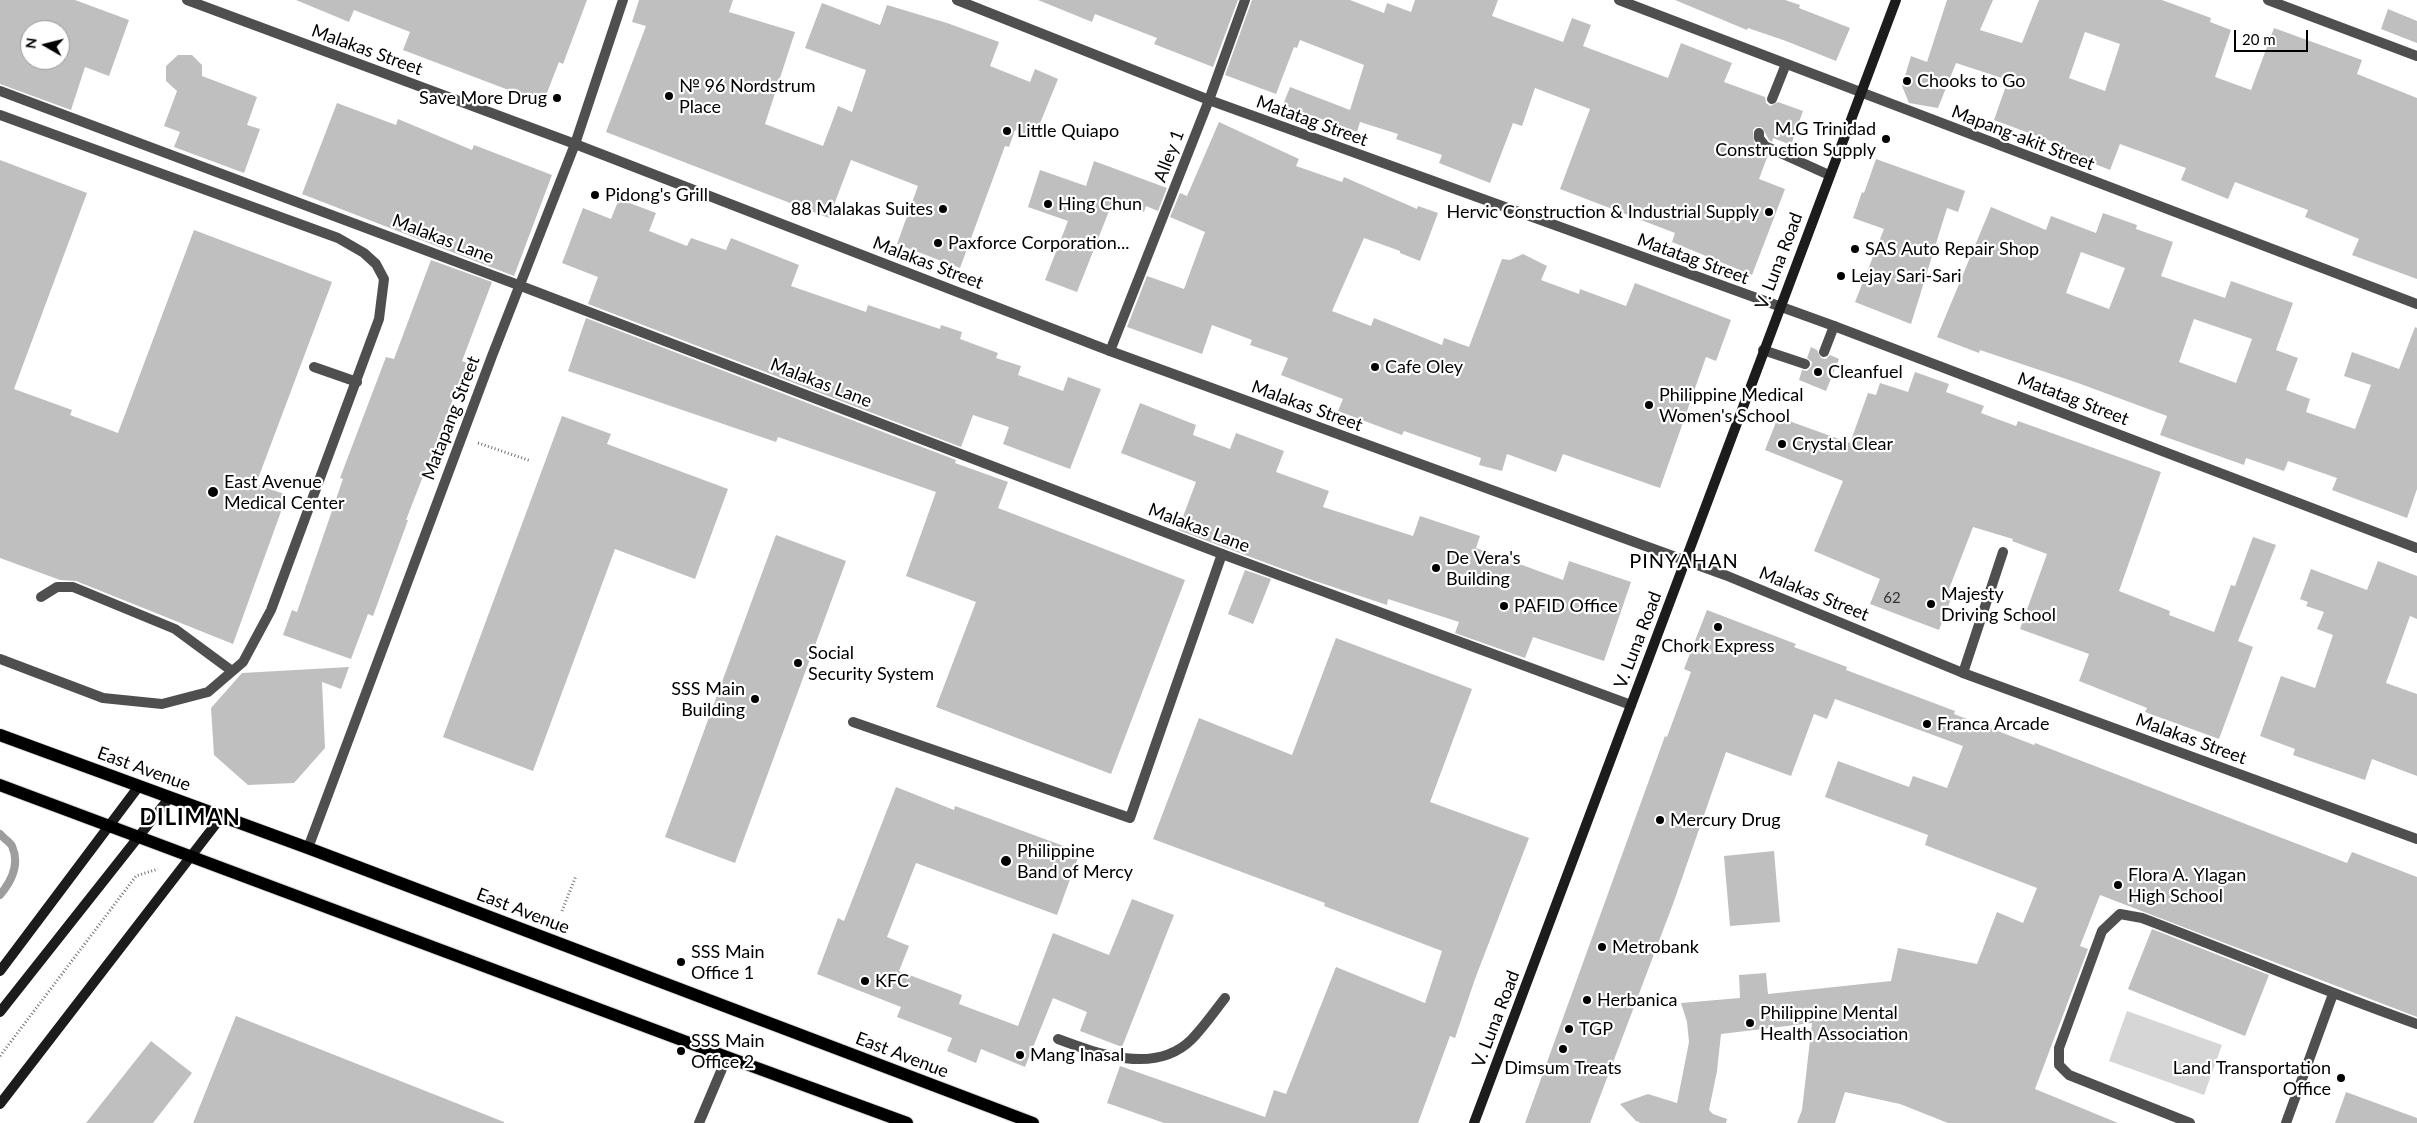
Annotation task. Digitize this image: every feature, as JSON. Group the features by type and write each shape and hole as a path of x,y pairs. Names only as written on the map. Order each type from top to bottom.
{"main road":[{"name":"V. Luna Road","path":"1474,1123 1896,0"},
{"name":"East Avenue","path":"0,735 308,848 1033,1123"},
{"path":"0,785 726,1058 908,1123"},
{"path":"0,971 140,786"},
{"path":"0,1012 141,837 170,798"},
{"path":"0,1104 222,816"}],"street":[{"name":"Malakas Street","path":"187,0 575,144 1110,351 1734,579 1963,673 2417,838"},
{"name":"Matapang Street","path":"308,848 492,356 575,144 623,0"},
{"name":"Matatag Street","path":"958,0 1208,100 1779,308 1834,326 2417,548"},
{"name":"Alley 1","path":"1110,351 1245,0"},
{"name":"Mapang-akit Street","path":"1619,0 2417,304"},
{"path":"2268,0 2417,56"},
{"path":"1772,99 1786,64"},
{"name":"Malakas Lane","path":"0,91 521,286 1221,558 1631,705"},
{"path":"0,115 338,238 364,253 376,264 384,279 379,319 356,382 270,610 243,662 208,692 162,704 103,698 0,659"},
{"path":"1759,133 1759,138 1764,146 1830,175"},
{"path":"1824,352 1834,326"},
{"path":"1763,350 1805,364"},
{"path":"314,367 356,382"},
{"path":"1963,673 2004,552"},
{"path":"853,722 1130,818 1221,558"},
{"path":"41,597 57,587 73,587 175,629 232,671"},
{"path":"2190,1123 2069,1075 2059,1065 2059,1048 2102,932 2120,914 2142,918 2304,980 2333,994 2417,1024"},
{"path":"2286,1123 2333,994"},
{"path":"1058,1040 1093,1052 1118,1057 1148,1059 1168,1055 1190,1041 1225,998"},
{"path":"699,1123 726,1058"}],"path":[{"path":"496,449 531,461"},
{"path":"0,1056 136,876 192,857"},
{"path":"562,911 576,876"}],"shaded area":[{"path":"2127,1011 2222,1045 2204,1095 2109,1061"}],"building":[{"path":"0,0 75,0 129,20 109,76 85,67 71,110 0,84"},
{"path":"296,0 587,0 563,64 559,62 543,103 403,50 410,32 354,10 349,22"},
{"path":"639,0 733,0 729,12 795,32 765,124 823,146 838,106 852,112 866,70 805,48 822,3 880,25 887,5 947,23 999,42 990,66 1030,82 1035,69 1058,79 1034,138 1015,130 1009,147 1005,146 960,268 897,244 918,186 851,160 829,218 606,132 646,26 632,22"},
{"path":"1038,0 1238,0 1213,67 1154,44 1157,38 1095,14 1092,22"},
{"path":"1252,0 1350,0 1384,13 1387,3 1411,12 1415,0 1498,0 1492,16 1563,42 1572,18 1591,25 1583,46 1668,78 1681,43 1732,63 1724,82 1765,97 1766,103 1770,106 1778,102 1803,111 1791,145 1773,138 1772,142 1762,127 1756,127 1753,130 1754,142 1760,150 1768,155 1759,179 1785,189 1752,275 1672,242 1675,233 1560,189 1590,109 1535,88 1522,126 1513,123 1490,183 1439,163 1442,155 1396,139 1398,134 1360,122 1357,132 1283,105 1290,87 1350,110 1364,65 1300,40 1297,48 1294,47 1276,94 1225,75"},
{"path":"1675,0 1785,0 1800,5 1799,8 1850,28 1836,61 1786,41 1748,28 1747,30"},
{"path":"1947,0 1993,0 1980,30 2022,43 2039,0 2162,0 2211,18 2210,22 2231,30 2215,77 2251,90 2274,28 2362,60 2357,74 2417,98 2417,279 2352,255 2359,239 2305,217 2308,210 2235,182 2228,199 2181,180 2186,168 2120,144 2110,170 2080,158 2078,165 2060,158 2064,146 1994,120 2008,80 1956,63 1938,108 1909,103 1902,86 1911,56 1927,62","holes":["2085,32 2120,44 2105,91 2069,78"]},
{"path":"2388,9 2417,21 2417,43 2381,29"},
{"path":"178,55 192,55 202,65 202,76 257,97 247,125 260,129 244,173 174,147 180,132 164,126 177,91 166,81 166,66"},
{"path":"337,103 396,125 398,119 472,150 474,145 552,175 514,276 302,194"},
{"path":"1219,122 1299,159 1296,166 1342,182 1344,177 1417,209 1418,206 1438,213 1420,261 1400,253 1400,251 1364,238 1332,311 1371,326 1374,318 1442,345 1444,338 1469,347 1502,259 1510,260 1523,254 1547,266 1541,280 1579,294 1580,289 1626,306 1635,283 1731,320 1716,361 1706,357 1660,488 1563,454 1556,472 1507,454 1502,471 1479,465 1481,458 1404,431 1402,435 1338,411 1343,399 1281,375 1288,358 1250,345 1252,340 1212,325 1202,354 1127,327 1147,276 1184,289 1205,232 1170,217 1180,193 1187,196"},
{"path":"1876,159 1965,191 1958,212 1947,208 1911,324 1855,302 1884,229 1853,218"},
{"path":"0,160 87,193 14,389 72,410 70,415 118,433 194,230 332,282 256,484 287,495 233,644 76,581 60,580 0,558"},
{"path":"1094,161 1167,188 1158,211 1146,206 1144,212 1113,201 1077,292 1045,280 1068,221 1028,207 1040,170 1086,186"},
{"path":"619,199 656,213 649,231 687,246 691,238 726,250 731,238 799,265 791,286 866,312 868,305 940,329 941,325 962,332 960,339 998,353 996,358 1021,366 1018,375 1063,391 1068,377 1101,389 1070,469 1003,444 1009,427 973,415 961,447 588,304 598,277 562,263 583,208 611,219"},
{"path":"1991,207 2046,230 2051,216 2096,233 2103,213 2137,225 2136,229 2173,242 2161,276 2225,298 2231,281 2293,303 2276,350 2298,358 2286,390 2310,399 2306,412 2355,429 2371,385 2344,376 2352,352 2399,369 2415,327 2417,328 2417,489 2407,518 2332,490 2337,478 2288,461 2284,471 2246,458 2244,465 2160,435 2167,416 2078,383 1980,350 1979,353 1937,337","holes":["2081,252 2125,268 2109,309 2066,293","2194,319 2252,339 2236,383 2179,362"]},
{"path":"431,260 492,282 462,361 467,363 406,520 408,520 373,616 368,614 351,659 283,635 292,610 297,612 343,479 340,478 386,357 394,359"},
{"path":"586,318 956,460 955,463 1008,482 998,508 1185,580 1111,774 936,707 976,602 906,576 936,492 778,437 776,442 568,371"},
{"name":"Cleanfuel","path":"1811,347 1817,350 1821,358 1826,359 1830,355 1839,359 1826,391 1799,380 1802,370 1807,371 1811,367 1812,362 1807,358"},
{"path":"1915,372 1949,384 1946,392 1984,406 1981,413 2016,426 2018,421 2161,472 2119,591 2170,611 2169,615 2214,632 2231,585 2235,586 2253,537 2276,545 2238,641 2253,647 2219,739 2145,712 2147,708 2079,681 2089,654 2020,629 2047,554 2012,541 2013,539 1973,527 1949,589 1954,591 1939,630 1870,604 1880,579 1814,551 1843,481 1765,450 1778,417 1850,443 1868,393 1876,395 1880,383 1908,392"},
{"path":"1140,403 1196,425 1193,435 1230,449 1236,433 1284,451 1276,472 1329,491 1323,507 1413,536 1420,516 1480,536 1476,548 1563,580 1569,561 1631,582 1604,661 1533,637 1525,658 1455,633 1459,622 1388,599 1387,605 1312,580 1178,530 1196,482 1121,453"},
{"path":"562,416 611,434 607,444 728,489 695,579 615,549 533,771 443,737"},
{"name":"SSS Main Building","path":"776,535 846,561 735,863 665,837"},
{"path":"2378,561 2417,576 2417,619 2410,616 2386,683 2417,694 2417,776 2372,759 2365,780 2293,755 2295,749 2260,736 2281,676 2315,688 2333,635 2317,629 2324,612 2306,606 2308,602 2300,599 2311,569 2367,590"},
{"path":"1245,570 1271,579 1253,624 1228,614"},
{"path":"1707,610 1796,644 1794,647 1847,667 1846,670 1955,711 1954,714 2034,745 2035,743 2347,863 2352,852 2417,877 2417,1017 2100,895 2080,946 2088,949 2035,1089 2118,1123 1948,1123 1900,1104 1845,1092 1835,1123 1797,1123 1802,1110 1812,1023 1721,1034 1717,1071 1709,1110 1713,1114 1727,1119 1726,1123 1641,1123 1636,1121 1620,1104 1648,1094 1677,1103 1689,1042 1687,1022 1681,1003 1740,998 1739,975 1766,973 1768,994 1891,981 1898,948 1977,964 1997,912 2023,923 2037,888 1925,845 1928,835 1825,797 1838,761 1909,787 1913,776 1947,788 1963,746 1835,699 1827,719 1814,714 1791,776 1726,752 1673,904 1590,1123 1525,1123 1665,736 1667,737 1691,672 1684,669"},
{"path":"1336,638 1472,689 1430,802 1529,838 1475,979 1455,1038 1450,1036 1418,1123 1164,1123 1107,1103 1120,1066 1265,1117 1274,1090 1286,1094 1336,967 1425,1003 1442,951 1324,906 1325,903 1153,839 1199,718 1292,755"},
{"path":"349,667 341,689 322,682 325,748 294,783 248,785 214,755 211,708 242,673"},
{"path":"896,787 954,810 955,806 1080,852 1057,915 916,863 887,937 909,946 899,971 962,995 959,1004 1018,1026 1053,933 1109,955 1132,899 1174,915 1122,1047 1080,1031 1087,1012 1053,998 1025,1067 981,1049 976,1063 947,1051 952,1038 897,1017 901,1007 817,974 838,918 844,921"},
{"path":"1774,851 1780,922 1730,926 1724,856"},
{"path":"2152,929 2269,975 2245,1036 2128,989"},
{"path":"236,1016 504,1122 504,1123 193,1123"},
{"path":"151,1041 192,1073 153,1123 86,1123"},
{"path":"2346,1092 2417,1118 2417,1123 2335,1123"}],"waterway":[{"path":"0,834 12,846 15,859 11,879 0,895"}],"place":[{"name":"Chooks to Go","path":"1907,81"},
{"name":"№ 96 Nordstrum Place","path":"669,96"},
{"name":"Save More Drug","path":"557,98"},
{"name":"Little Quiapo","path":"1007,131"},
{"name":"M.G Trinidad Construction Supply","path":"1886,139"},
{"name":"Pidong's Grill","path":"595,195"},
{"name":"Hing Chun","path":"1048,204"},
{"name":"88 Malakas Suites","path":"943,209"},
{"name":"Hervic Construction & Industrial Supply","path":"1769,212"},
{"name":"Paxforce Corporation...","path":"938,243"},
{"name":"SAS Auto Repair Shop","path":"1855,249"},
{"name":"Lejay Sari-Sari","path":"1841,276"},
{"name":"Cafe Oley","path":"1375,367"},
{"name":"Cleanfuel","path":"1818,372"},
{"name":"Philippine Medical Women's School","path":"1649,405"},
{"name":"Crystal Clear","path":"1782,444"},
{"name":"East Avenue Medical Center","path":"213,492"},
{"name":"De Vera's Building","path":"1436,568"},
{"name":"Majesty Driving School","path":"1931,604"},
{"name":"PAFID Office","path":"1504,606"},
{"name":"Chork Express","path":"1718,627"},
{"name":"Social Security System","path":"798,663"},
{"name":"SSS Main Building","path":"755,699"},
{"name":"Franca Arcade","path":"1927,724"},
{"name":"Mercury Drug","path":"1660,820"},
{"name":"Philippine Band of Mercy","path":"1006,861"},
{"name":"Flora A. Ylagan High School","path":"2118,885"},
{"name":"Metrobank","path":"1602,947"},
{"name":"SSS Main Office 1","path":"681,962"},
{"name":"KFC","path":"865,981"},
{"name":"Herbanica","path":"1587,1000"},
{"name":"Philippine Mental Health Association","path":"1750,1023"},
{"name":"TGP","path":"1569,1029"},
{"name":"Dimsum Treats","path":"1563,1049"},
{"name":"SSS Main Office 2","path":"681,1051"},
{"name":"Mang Inasal","path":"1020,1055"},
{"name":"Land Transportation Office","path":"2341,1078"}],"district":[{"name":"PINYAHAN","path":"1684,562"},
{"name":"DILIMAN","path":"190,818"}]}
